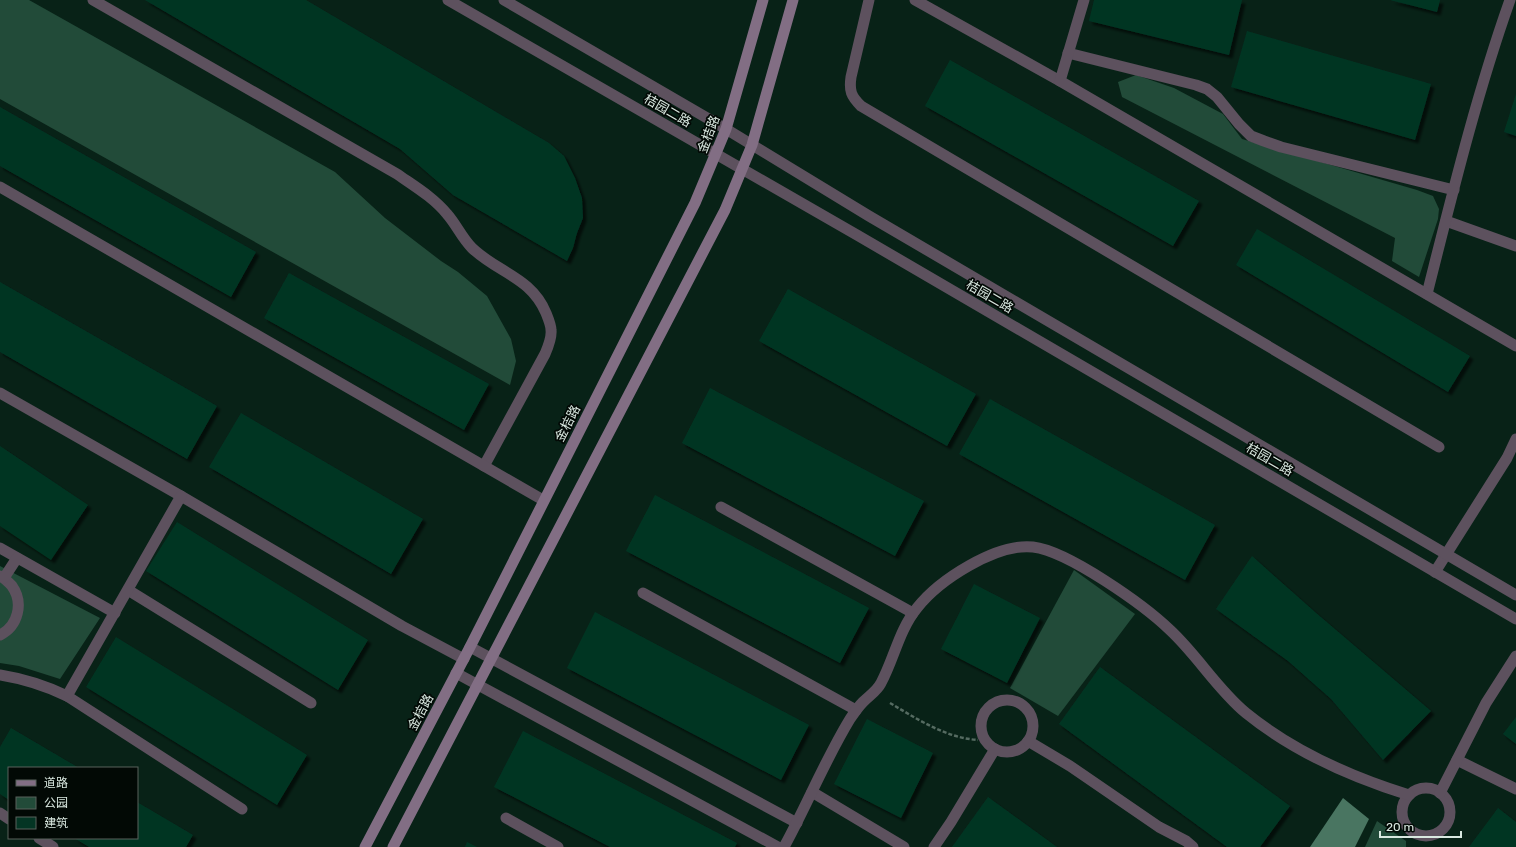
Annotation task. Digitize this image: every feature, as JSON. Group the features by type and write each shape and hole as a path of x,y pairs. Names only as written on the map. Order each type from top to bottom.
{"main road":[{"name":"金桔路","path":"365,847 464,659 695,203 726,129 763,0"},
{"path":"393,847 725,210 752,145 793,0"}],"street":[{"path":"93,0 397,174 438,205 448,215 471,247 483,258 519,280 533,291 548,318 551,330 546,354 484,466"},
{"name":"桔园二路","path":"448,0 715,153 1516,619"},
{"name":"桔园二路","path":"504,0 726,129 869,216 1516,595"},
{"path":"869,0 850,87 853,98 861,106 1439,447"},
{"path":"915,0 1060,82 1516,346"},
{"path":"1060,82 1084,0"},
{"path":"1427,294 1466,143 1493,50 1510,0"},
{"path":"1068,53 1207,89 1217,97 1251,136 1269,143 1454,190"},
{"path":"0,187 544,500"},
{"path":"1446,221 1516,246"},
{"path":"0,393 181,496 402,626 464,659"},
{"path":"1435,572 1506,458 1516,439"},
{"path":"67,696 181,496"},
{"path":"722,508 914,613"},
{"path":"784,847 838,740 856,710 881,684 905,628 914,613 933,591 951,576 973,564 999,553 1026,547 1043,550 1061,557 1089,572 1143,607 1180,640 1233,702 1275,735 1304,752 1386,788 1409,795"},
{"path":"0,548 115,613"},
{"path":"0,635 6,632 18,613 18,602 15,591 2,577 17,558"},
{"path":"128,590 311,703"},
{"path":"643,594 856,710"},
{"path":"470,647 797,823"},
{"path":"1440,793 1486,703 1516,656"},
{"path":"456,673 778,847"},
{"path":"0,675 21,678 37,683 67,696 242,808"},
{"path":"1009,700 1018,703 1025,708 1030,716 1032,733 1028,741 1022,747 1014,751 1006,752 995,749 985,740 982,733 982,716 993,704 1001,701 1009,700"},
{"path":"1028,741 1070,766 1159,827 1186,841 1193,847"},
{"path":"934,847 951,822 995,749"},
{"path":"1457,760 1516,789"},
{"path":"1424,788 1433,789 1440,793 1446,798 1450,806 1448,822 1444,829 1421,842 1404,823 1402,808 1409,795 1416,790 1424,788"},
{"path":"812,792 904,847"},
{"path":"506,818 558,847"},
{"path":"41,839 53,847"}],"path":[{"path":"874,693 928,725 966,739 985,740"}],"green space":[{"path":"0,0 29,0 335,172 385,218 441,261 458,272 487,296 511,339 516,361 510,385 0,99"},
{"path":"1136,75 1174,88 1223,114 1242,139 1433,196 1439,209 1438,219 1419,277 1392,261 1395,238 1122,97 1118,82"},
{"path":"0,566 100,618 60,679 19,666 0,663"},
{"path":"1074,570 1135,614 1058,716 1010,688"},
{"path":"1377,821 1406,841 1406,847 1365,847"}],"shaded area":[{"path":"1343,798 1369,819 1355,847 1310,847"}],"building":[{"path":"145,0 306,0 549,143 564,156 575,178 582,198 583,218 567,261 453,195 400,149"},
{"path":"1094,0 1242,0 1229,55 1089,21"},
{"path":"1390,0 1440,0 1437,12"},
{"path":"1247,31 1431,84 1415,140 1231,87"},
{"path":"950,60 1199,201 1173,246 925,106"},
{"path":"1516,94 1516,136 1504,132"},
{"path":"0,107 256,252 231,297 0,166"},
{"path":"1257,229 1470,356 1448,392 1236,265"},
{"path":"289,273 489,384 464,430 264,318"},
{"path":"0,282 217,406 187,459 0,352"},
{"path":"788,289 976,394 947,446 759,341"},
{"path":"710,388 924,501 895,556 682,443"},
{"path":"990,399 1215,525 1185,580 959,454"},
{"path":"241,413 423,519 391,574 209,467"},
{"path":"0,446 88,505 51,560 0,526"},
{"path":"655,495 869,608 840,663 626,551"},
{"path":"177,522 368,640 338,690 146,571"},
{"path":"1252,556 1431,711 1383,760 1331,699 1288,661 1216,609"},
{"path":"974,584 1040,618 1007,683 941,649"},
{"path":"595,612 809,725 781,780 567,668"},
{"path":"116,637 307,755 277,805 86,687"},
{"path":"1100,667 1290,806 1260,847 1227,847 1059,724"},
{"path":"1516,717 1516,744 1503,734"},
{"path":"867,719 933,753 901,818 834,784"},
{"path":"11,728 77,767 8,767 8,799 0,794 0,747"},
{"path":"523,731 737,843 735,847 610,847 494,787"},
{"path":"988,797 1057,847 952,847"},
{"path":"138,803 193,835 186,847 89,847 76,839 138,839"},
{"path":"1498,808 1516,822 1516,847 1469,847"},
{"path":"467,842 477,847 465,847"}]}
